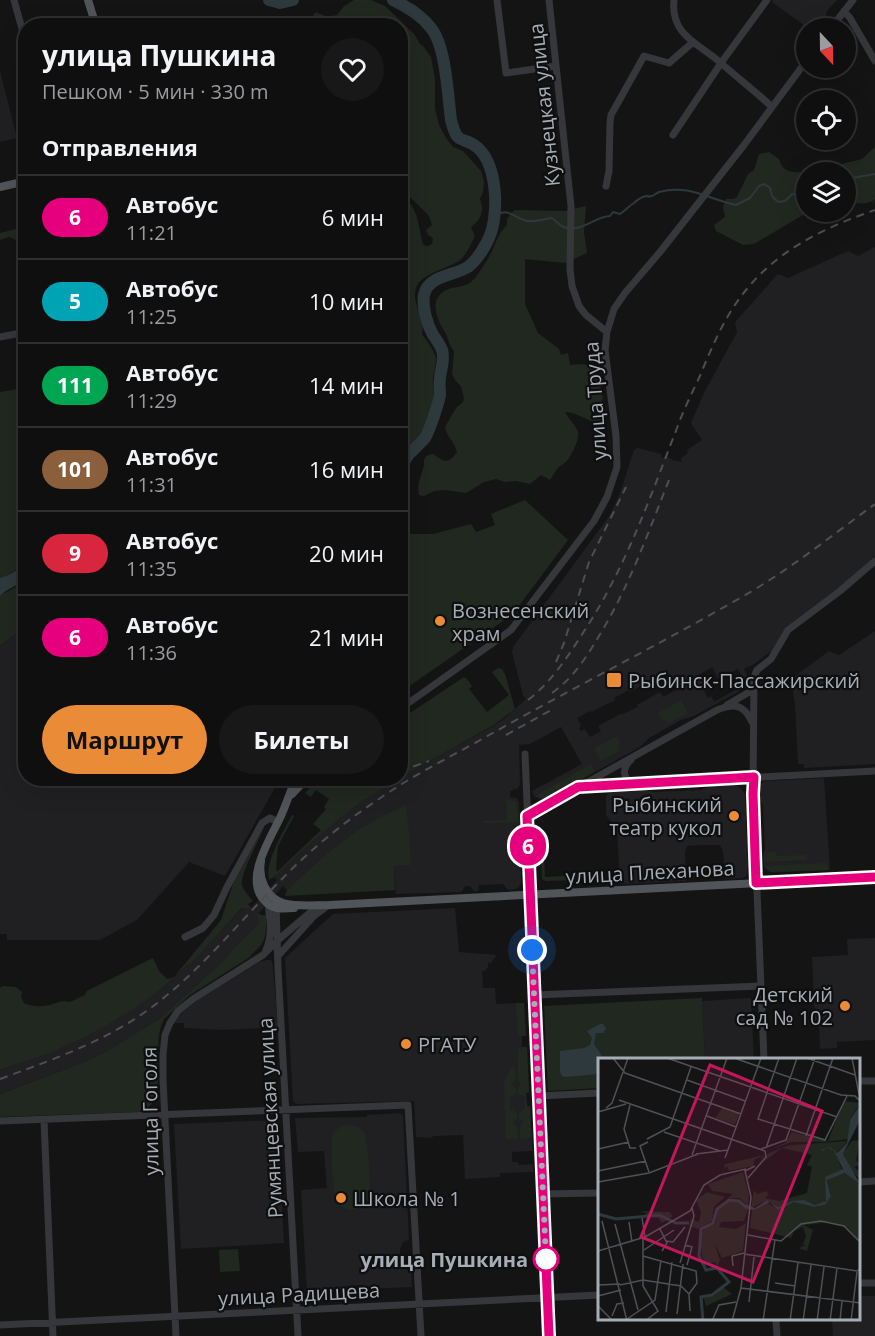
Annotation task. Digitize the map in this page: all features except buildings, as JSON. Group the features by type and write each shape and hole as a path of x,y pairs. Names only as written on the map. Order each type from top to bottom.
{"main road":[{"path":"88,0 94,18"},
{"path":"0,187 18,183"},
{"path":"273,904 260,895 256,884 256,874 293,786"},
{"path":"290,797 300,786"},
{"name":"улица Плеханова","path":"273,904 319,905 875,877"}],"street":[{"path":"14,0 19,18"},
{"path":"497,0 506,73 556,66"},
{"name":"Кузнецкая улица","path":"549,0 572,206 570,269 572,286 579,306 586,315 607,332"},
{"path":"674,0 675,16 682,33 772,107"},
{"path":"673,135 767,0"},
{"path":"839,18 853,0"},
{"path":"844,11 875,61"},
{"path":"606,186 609,171 611,115 644,56 669,63 692,43"},
{"name":"улица Труда","path":"408,702 511,630 594,521 607,497 617,466 606,360 610,317 618,302 660,252 796,75"},
{"path":"0,337 18,334"},
{"path":"527,816 751,691 756,672 771,659 788,630 875,561"},
{"path":"754,682 753,794 764,1058"},
{"path":"717,710 730,705 739,707 747,712 753,725"},
{"path":"525,754 549,1336"},
{"path":"633,784 626,779 624,772 627,764 637,755"},
{"path":"578,787 875,771"},
{"path":"185,937 202,928 214,915 264,820 270,819 278,822"},
{"path":"264,955 269,942 273,904"},
{"name":"Румянцевская улица","path":"273,904 278,940 298,1336"},
{"path":"278,956 314,916 330,904"},
{"name":"улица Гоголя","path":"176,1336 165,1115 163,1055 165,1035 178,1011 193,999 264,955 319,905"},
{"path":"534,995 760,986"},
{"path":"860,1082 875,1081"},
{"path":"538,1096 598,1093"},
{"path":"0,1121 408,1105 421,1336"},
{"path":"44,1120 53,1336"},
{"path":"860,1182 875,1181"},
{"path":"543,1194 598,1193"},
{"name":"улица Радищева","path":"0,1325 598,1295"},
{"path":"776,1321 777,1336"}],"shaded area":[{"path":"354,0 371,0 385,6 397,18 314,18 316,12 327,17 337,15 344,6"},
{"path":"773,0 837,0 827,11 826,18 796,19 772,2"},
{"path":"408,28 431,57 435,79 435,109 439,125 453,147 463,151 481,171 484,182 480,199 481,214 471,227 475,236 467,252 460,260 423,279 416,288 415,300 422,323 422,334 436,359 433,380 434,400 420,436 408,449 408,201 415,211 425,246 432,244 433,239 426,230 432,225 429,216 408,195"},
{"path":"0,71 17,138 0,142"},
{"path":"875,147 875,199 861,204 856,203 856,162 850,162 862,159"},
{"path":"769,152 779,159 783,167 796,172 796,219 754,244 743,245 716,231 714,225 725,217 723,207 726,199 737,197 748,174 754,170 759,154"},
{"path":"586,206 584,232 587,253 565,263 525,259 525,304 538,333 559,349 561,355 568,353 570,365 591,366 597,371 603,397 601,404 604,426 565,412 577,430 578,439 568,460 558,468 550,480 541,475 530,484 496,479 484,482 466,493 445,490 434,491 424,496 419,495 419,483 426,457 433,454 448,461 457,452 445,427 464,398 461,386 452,374 454,351 436,313 436,302 439,296 447,290 467,284 476,277 514,210 565,211"},
{"path":"18,228 18,245 16,240 9,237 0,240 0,233"},
{"path":"875,247 875,556 844,584 786,627 773,650 744,669 749,680 747,687 694,716 681,720 649,738 640,747 595,772 591,765 534,796 532,791 582,764 561,727 530,744 519,745 520,785 517,789 510,791 510,797 517,798 519,803 520,824 517,828 521,838 515,847 515,865 521,867 521,882 516,889 508,890 503,884 479,885 478,891 467,886 461,892 396,894 394,866 411,864 380,818 344,840 287,890 283,886 257,915 259,923 219,965 159,1019 104,1053 0,1094 0,1070 65,1046 118,1019 155,993 174,978 243,908 250,909 277,880 274,878 322,832 379,789 385,786 408,786 408,773 495,725 526,699 512,652 513,647 610,515 634,450 638,448 661,454 662,458 666,456 682,462 681,458 688,453 687,450 702,440 691,423 705,391 737,332 736,321 778,274 788,278 848,251 858,256","holes":["712,667 719,680 738,669 746,684 714,702 711,696 708,698 704,691 707,690 699,675","666,671 676,690 663,697 660,692 637,705 638,707 598,726 601,731 590,737 585,729 581,731 579,728 581,726 577,718 615,700 614,698 629,690 630,692"]},
{"path":"18,389 18,568 0,578 0,392"},
{"path":"525,500 568,540 513,614 408,687 408,534 433,534 471,524 476,532 495,525 491,514"},
{"path":"18,569 18,584 0,596 0,578"},
{"path":"18,586 18,632 0,646 0,596"},
{"path":"875,631 875,764 804,768 804,764 798,764 795,704 791,679 829,651 839,655"},
{"path":"18,632 18,786 276,786 225,876 189,862 137,920 100,940 7,940 7,934 0,934 0,646"},
{"path":"498,668 502,669 515,709 494,725 408,773 408,714 464,677 472,686 469,689 487,712 509,695 492,672"},
{"path":"681,700 688,713 670,723 662,719 658,713"},
{"path":"617,736 620,742 619,751 601,761 594,748"},
{"path":"591,764 595,772 548,797 541,799 534,796"},
{"path":"824,778 830,870 768,871 763,860 765,850 760,785 764,781"},
{"path":"715,784 738,786 745,794 748,866 746,876 725,879 723,851 720,845 702,845 686,848 686,881 620,884 617,829 606,815 606,796 611,791 639,789 654,792 701,790"},
{"path":"312,786 386,786 319,836 269,880 268,872 272,855 292,815 294,816 278,846 276,870 278,871 321,830 313,824 326,809 324,807 329,799 316,790 311,797 305,793"},
{"path":"506,800 516,801 518,822 484,823 484,821 507,820"},
{"path":"406,804 411,865 394,866 395,890 285,896 287,890 344,840 366,825"},
{"path":"265,825 242,880 243,887 253,901 248,904 250,909 242,908 191,963 156,993 121,1017 64,1047 0,1070 0,988 2,986 16,987 22,992 21,997 24,1003 40,1006 70,1002 153,958 159,971 167,979 174,977 221,920 234,881"},
{"path":"540,833 543,833 545,877 579,875 579,880 546,881 542,879"},
{"path":"768,852 776,852 776,856 807,855 807,860 765,862"},
{"path":"827,863 828,870 770,872 764,866"},
{"name":"РГАТУ","path":"455,908 459,952 497,955 490,964 488,962 485,971 482,971 483,988 495,988 496,1004 524,1003 526,1036 522,1036 522,1047 527,1047 529,1092 526,1093 527,1106 530,1106 533,1151 512,1152 512,1162 518,1162 518,1165 533,1164 534,1172 500,1173 500,1177 465,1179 463,1135 416,1137 414,1101 296,1104 293,1101 285,958 333,914"},
{"path":"258,913 266,916 265,936 259,948 250,957 190,995 164,1019 158,1045 157,1094 148,1107 139,1112 0,1117 0,1094 104,1053 159,1019 219,965 259,923"},
{"name":"Детский сад № 102","path":"875,938 875,1040 837,1042 837,1048 820,1049 819,1022 815,1022 812,957 848,955 847,939"},
{"path":"271,960 273,966 278,1027 222,1030 184,1028 184,1023 174,1023 195,1002 259,962"},
{"path":"702,998 705,1058 598,1058 598,1088 548,1091 544,1006"},
{"path":"751,998 754,1058 705,1058 702,1001"},
{"path":"516,1003 524,1003 526,1036 518,1036"},
{"path":"600,1024 603,1024 606,1029 603,1033 596,1033 594,1044 602,1057 598,1058 598,1074 562,1076 560,1051 590,1045 592,1038 587,1031"},
{"path":"527,1047 529,1092 526,1093 527,1106 530,1106 532,1138 520,1139 520,1127 523,1122 519,1118 519,1113 525,1109 525,1097 518,1094 521,1084 518,1079 518,1049"},
{"path":"514,1065 516,1079 512,1083 516,1088 516,1094 510,1098 510,1110 517,1113 517,1118 513,1122 517,1127 518,1139 506,1139 504,1081"},
{"name":"Школа № 1","path":"400,1113 403,1115 409,1240 403,1242 400,1257 410,1257 412,1287 363,1289 362,1285 346,1286 346,1290 307,1292 301,1190 327,1188 324,1151 298,1152 295,1118 367,1117 367,1115"},
{"path":"277,1120 284,1243 181,1249 174,1124"},
{"path":"348,1125 359,1128 365,1134 370,1193 365,1204 350,1210 336,1200 332,1146 333,1134 336,1130"},
{"path":"238,1249 240,1271 220,1272 219,1250"},
{"path":"860,1296 875,1296 875,1336 833,1336 832,1321 860,1321"}],"waterway":[{"path":"269,0 280,3 293,0"},
{"path":"393,0 419,15 436,36 443,59 454,129 458,137 473,144 485,156 490,167 495,193 491,232 477,259 468,267 442,277 426,288 424,305 427,321 443,353 440,395 427,435 408,456"},
{"path":"856,177 875,174"},
{"path":"495,215 505,212 531,221 552,218 570,229 610,216 613,212 620,214 643,197 670,190 698,193 736,205 750,198 759,186 764,184 770,188 772,196 778,202 785,201 792,194 796,194"}],"railway":[{"path":"528,700 554,674 604,599 638,527 684,409 719,332 738,300 759,275 788,251 821,232 875,210"},
{"path":"552,693 578,667 610,617 637,560 669,480"},
{"path":"556,662 589,562 626,487"},
{"path":"408,780 758,588 875,504"},
{"path":"506,735 553,709"},
{"path":"408,768 429,761"},
{"path":"0,1079 104,1037 143,1014 193,972 304,858 340,827 399,786"}],"bus line":[{"name":"6","path":"549,1336 527,816 578,787 754,777 756,883 875,877"}],"place":[{"name":"Вознесенский храм","path":"440,621"},
{"name":"Рыбинск-Пассажирский","path":"614,680"},
{"name":"Рыбинский театр кукол","path":"734,816"},
{"name":"Детский сад № 102","path":"845,1006"},
{"name":"РГАТУ","path":"406,1044"},
{"name":"Школа № 1","path":"341,1198"},
{"name":"улица Пушкина","path":"546,1259"}],"route":[{"path":"532,950 546,1259"}]}
